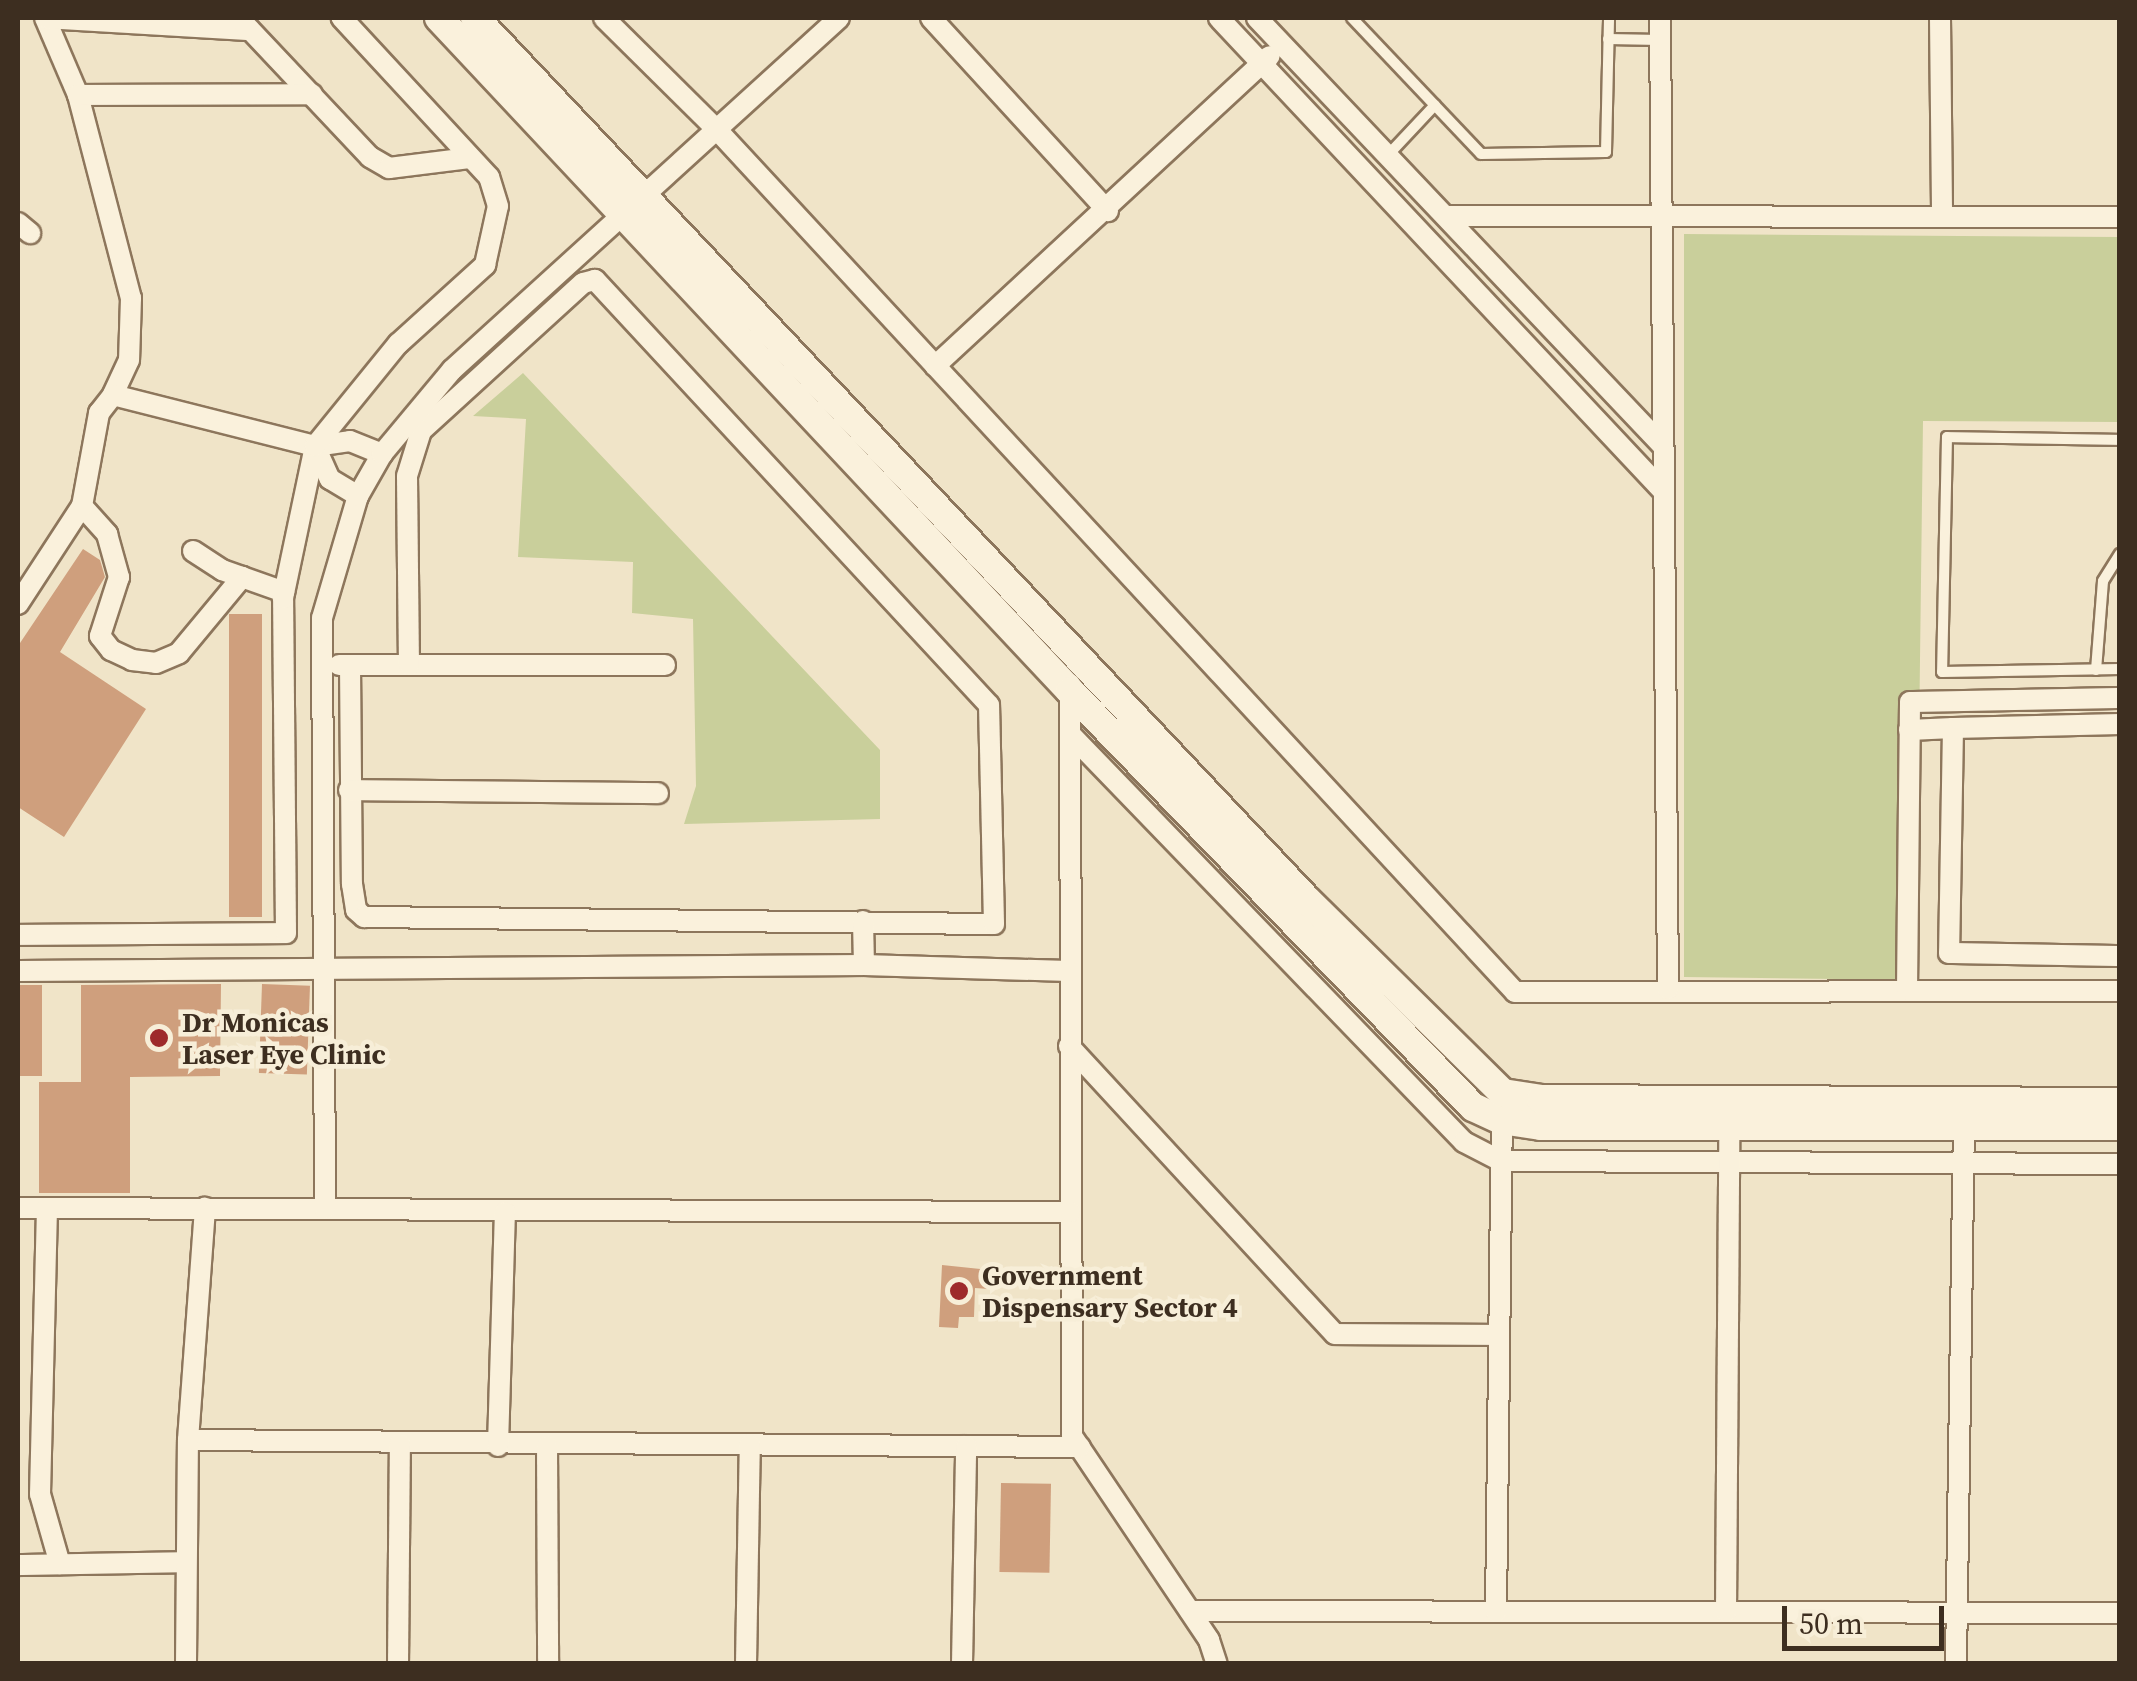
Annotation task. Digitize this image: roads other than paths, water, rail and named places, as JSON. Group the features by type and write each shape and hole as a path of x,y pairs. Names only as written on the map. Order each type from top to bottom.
{"street":[{"path":"18,604 82,506 99,414 129,360 131,298 78,95 45,18 245,24 370,157 389,168 469,158"},
{"path":"18,935 286,933 284,592 315,446 398,344 486,266 498,206 489,178 342,18"},
{"path":"439,18 1070,642 1502,1107 1496,1612"},
{"path":"475,18 634,209 1070,691 1472,1106 1729,1126 2120,1102"},
{"path":"604,18 719,132 1514,992 2120,991"},
{"path":"325,1209 322,618 358,496 382,454 452,370 719,132 839,18"},
{"path":"931,18 1108,211"},
{"path":"1218,18 1663,492"},
{"path":"1257,18 1663,446"},
{"path":"1660,18 1668,990"},
{"path":"1940,18 1942,216"},
{"path":"935,366 1108,211 1282,44"},
{"path":"78,95 312,94"},
{"path":"1448,216 2120,217"},
{"path":"350,665 352,884 356,910 364,917 863,921 991,929 989,705 595,280 583,283 420,432 406,476 409,665"},
{"path":"113,394 315,446 350,441 382,454"},
{"path":"315,446 330,479 358,496"},
{"path":"82,506 107,534 116,556 119,578 100,636 122,655 156,663 179,654 242,577"},
{"path":"194,551 242,577 284,592"},
{"path":"1070,642 1072,1436 1190,1611 1217,1664"},
{"path":"322,665 665,665"},
{"path":"1907,990 1910,702 2120,698"},
{"path":"1909,730 2120,724"},
{"path":"1953,728 1949,953 2120,956"},
{"path":"1070,734 1464,1142 1501,1161 2120,1164"},
{"path":"349,790 658,792"},
{"path":"863,921 864,964"},
{"path":"18,971 323,973 864,964 1068,972"},
{"path":"1069,1046 1335,1334 1499,1335"},
{"path":"1502,1107 1541,1099 1964,1114 2120,1126"},
{"path":"1956,1664 1964,1114"},
{"path":"1726,1612 1729,1126"},
{"path":"18,1208 1070,1212"},
{"path":"47,1208 40,1494 60,1564"},
{"path":"186,1664 188,1440 205,1208"},
{"path":"498,1446 505,1212"},
{"path":"188,1440 498,1446 1080,1447"},
{"path":"398,1664 400,1444"},
{"path":"746,1664 750,1445"},
{"path":"547,1446 548,1664"},
{"path":"962,1664 966,1446"},
{"path":"18,1565 185,1562"},
{"path":"1190,1611 2120,1613"}],"lane":[{"path":"1352,18 1481,154 1606,152 1609,18"},
{"path":"1608,39 1660,40"},
{"path":"1389,154 1435,105"},
{"path":"2120,440 1947,438 1942,672 2120,670"},
{"path":"2096,670 2103,581 2120,554"}],"place":[{"name":"Dr Monicas Laser Eye Clinic","path":"159,1038"},
{"name":"Government Dispensary Sector 4","path":"959,1291"}]}
